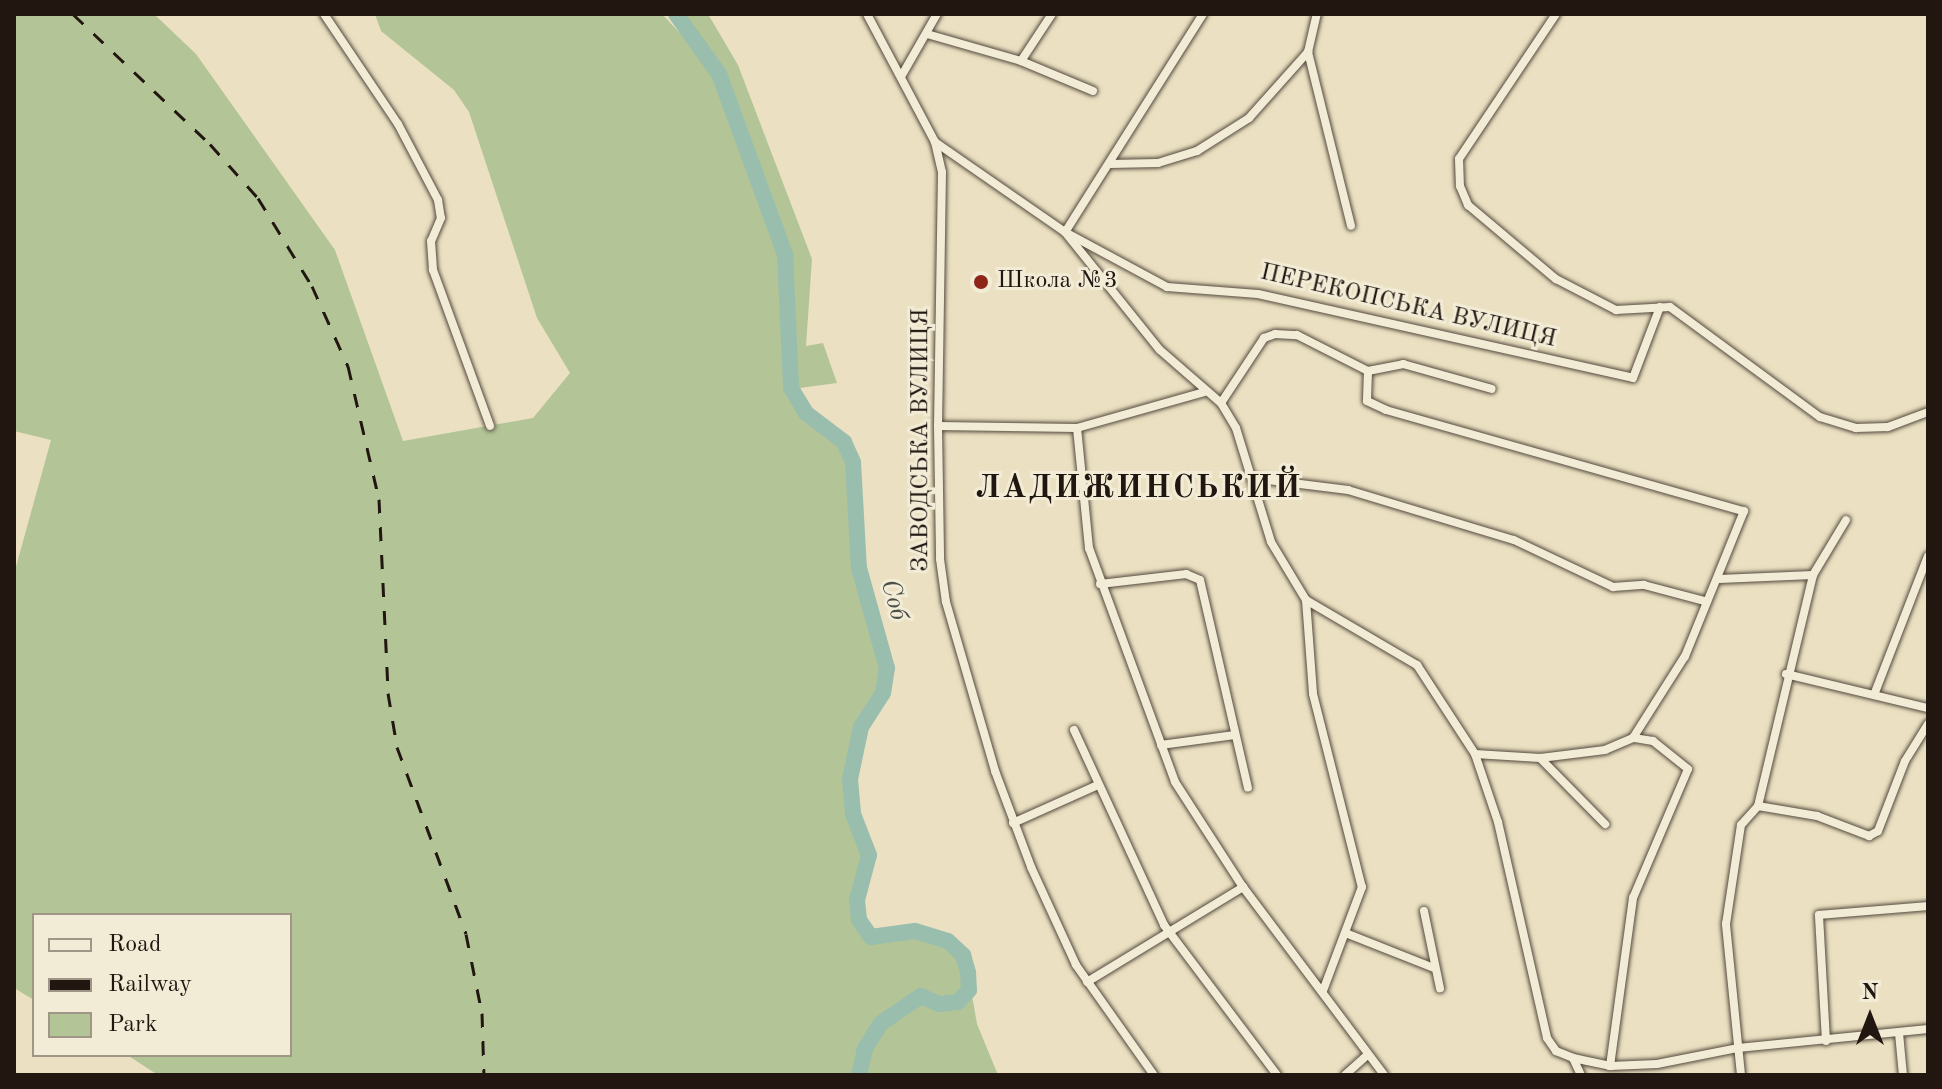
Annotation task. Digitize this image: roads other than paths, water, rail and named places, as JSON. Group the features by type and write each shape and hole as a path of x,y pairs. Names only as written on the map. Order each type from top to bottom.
{"street":[{"path":"324,14 398,124 438,200 441,218 431,241 433,270 490,426"},
{"name":"ЗАВОДСЬКА ВУЛИЦЯ","path":"867,14 935,142 944,199 938,426 943,587 1013,823 1087,982 1150,1074"},
{"path":"902,75 937,14"},
{"path":"1021,61 1052,14"},
{"path":"1065,232 1203,14"},
{"path":"1317,14 1308,52 1351,226"},
{"path":"1556,14 1459,159 1460,186 1468,205 1556,279 1616,310 1670,307 1820,417 1856,428 1888,427 1928,412"},
{"path":"927,34 1021,61 1093,91"},
{"path":"1109,164 1158,163 1197,151 1249,118 1308,52"},
{"path":"935,142 1065,232 1148,336 1204,392 1221,403 1236,428 1271,542 1306,600 1313,694 1361,876 1348,934 1323,991"},
{"name":"ПЕРЕКОПСЬКА ВУЛИЦЯ","path":"1065,232 1167,287 1258,294 1633,378 1660,307"},
{"path":"1221,403 1264,338 1275,334 1297,335 1368,371 1416,365 1492,389"},
{"path":"1368,371 1367,401 1386,410 1744,511 1719,579 1704,601 1685,656 1633,738"},
{"path":"938,426 1077,428 1204,392"},
{"path":"1077,428 1089,548 1182,797 1243,887 1384,1075"},
{"path":"1252,478 1348,490 1514,540 1613,587 1644,585 1704,601"},
{"path":"1741,1075 1726,924 1741,825 1758,806 1786,674 1813,575 1846,520"},
{"path":"1874,695 1928,556"},
{"path":"1100,584 1186,574 1200,580 1248,788"},
{"path":"1719,579 1813,575"},
{"path":"1306,600 1417,665 1475,754 1498,822 1547,1038 1556,1051 1610,1066 1657,1064 1738,1048 1928,1029"},
{"path":"1786,674 1928,708"},
{"path":"1758,806 1817,816 1869,836 1878,831 1905,761 1928,724"},
{"path":"1074,730 1170,935 1277,1075"},
{"path":"1161,745 1234,735"},
{"path":"1475,754 1540,758 1605,750 1633,738 1653,741 1688,769 1633,898 1610,1066"},
{"path":"1540,758 1605,824"},
{"path":"1013,823 1098,785"},
{"path":"1087,982 1170,935 1243,887"},
{"path":"1826,1041 1819,915 1928,906"},
{"path":"1424,911 1440,988"},
{"path":"1348,934 1434,968"},
{"path":"1899,1033 1903,1075"},
{"path":"1345,1075 1367,1055"},
{"path":"1573,1058 1581,1075"}],"waterway":[{"name":"Соб","path":"676,14 719,74 785,254 791,388 806,413 844,442 853,462 859,568 887,668 883,693 861,727 850,779 853,814 869,855 857,900 859,920 871,937 915,931 948,941 963,955 968,972 969,990 958,1002 939,1004 921,996 881,1023 865,1049 859,1075"}],"railway":[{"path":"73,14 210,144 258,198 312,286 348,366 379,499 388,693 397,747 466,934 482,1013 484,1075"}],"place":[{"name":"Школа №3","path":"981,282"}],"district":[{"name":"ЛАДИЖИНСЬКИЙ","path":"1139,489"}]}
